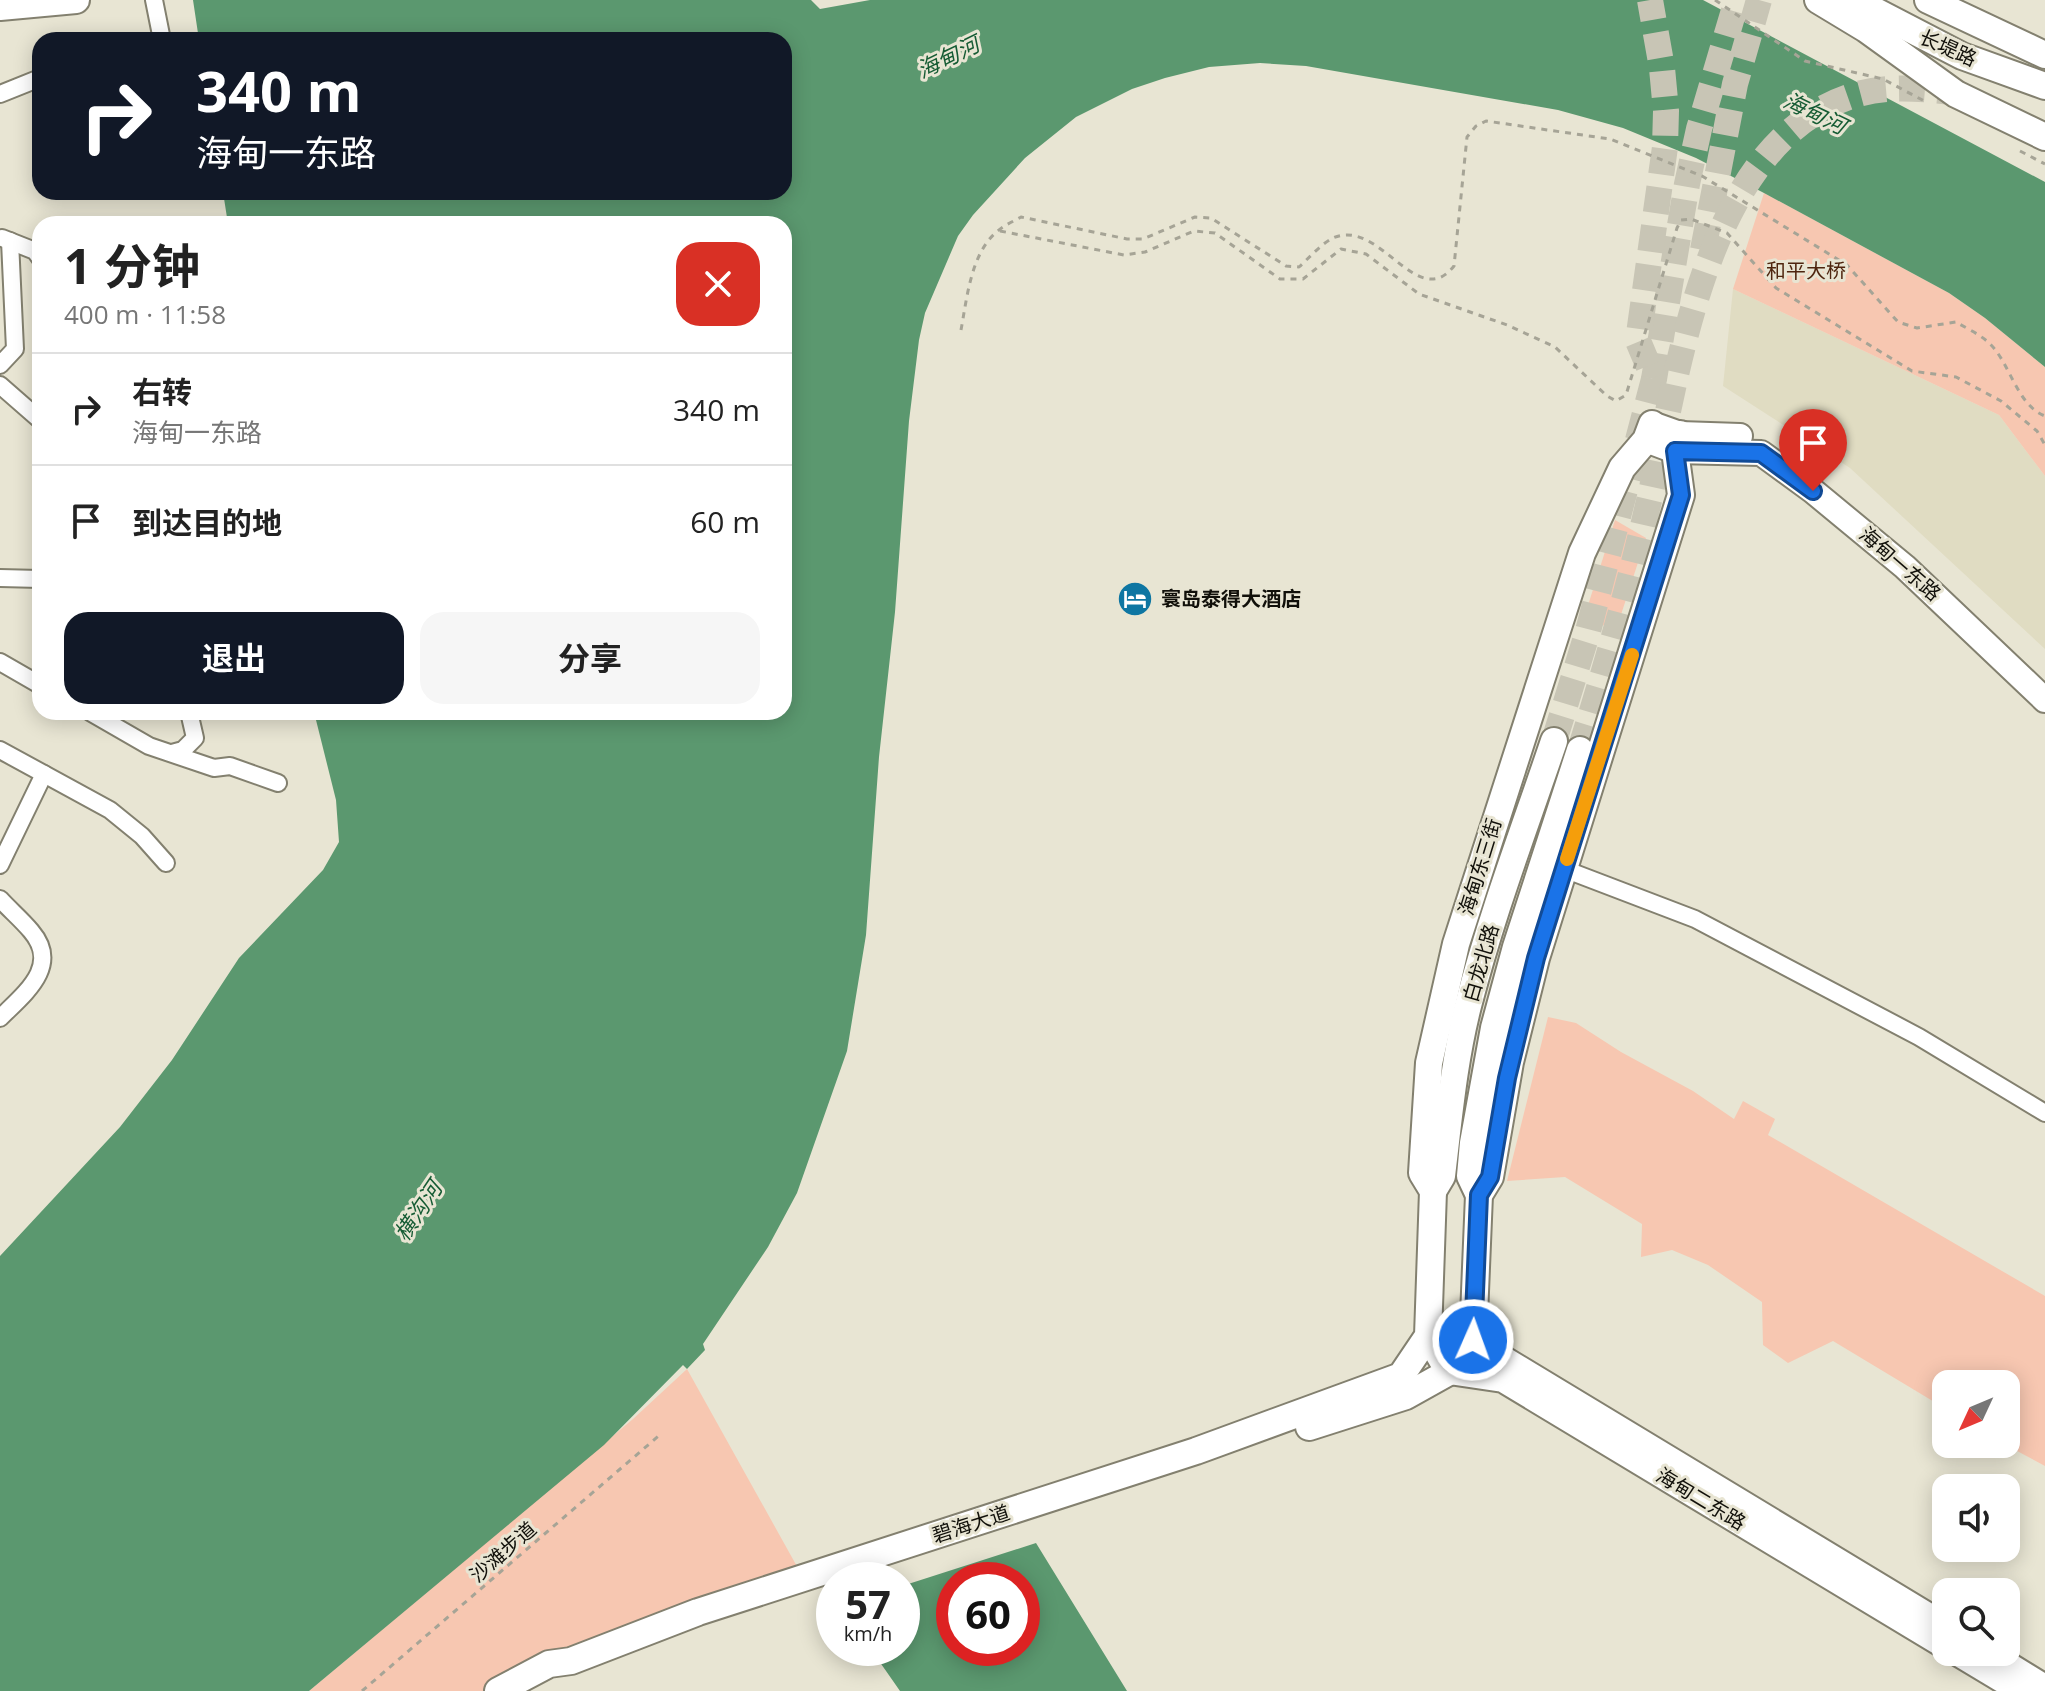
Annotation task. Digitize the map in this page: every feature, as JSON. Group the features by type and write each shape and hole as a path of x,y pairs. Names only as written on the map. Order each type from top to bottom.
{"main road":[{"path":"0,7 76,0"},
{"path":"1818,0 1866,29 1956,94 2045,137"},
{"name":"长堤路","path":"1854,0 1962,56 2045,86"},
{"name":"长堤路","path":"1928,0 2045,55"},
{"name":"海甸一东路","path":"1649,432 1678,442 1761,453 1823,499 1905,567 2045,700"},
{"name":"海甸东三街","path":"1428,1336 1433,1191 1422,1173 1429,1056 1456,944 1582,553 1622,468 1649,432"},
{"name":"海甸一东路","path":"1678,442 1765,437 1893,539 2045,683"},
{"path":"1428,1336 1449,1372 1473,1340 1479,1195 1490,1177 1523,1006 1681,495 1678,442"},
{"name":"白龙北路","path":"1433,1191 1442,1176 1456,1067 1468,1004 1554,741"},
{"name":"白龙北路","path":"1479,1195 1470,1176 1494,1028 1516,947 1580,750"},
{"path":"1428,1336 1473,1340"},
{"name":"碧海大道","path":"498,1691 549,1664 571,1661 675,1620 1196,1451 1401,1376 1428,1336"},
{"name":"海甸二东路","path":"1473,1340 1932,1618"},
{"name":"碧海大道","path":"529,1691 689,1625 1406,1396 1449,1372"},
{"name":"海甸二东路","path":"1449,1372 1503,1380 1932,1639"},
{"path":"1991,1666 2035,1683"},
{"path":"2009,1666 2035,1683"}],"street":[{"path":"154,0 160,32"},
{"path":"0,94 32,81"},
{"path":"0,365 15,349 5,240 32,250"},
{"path":"0,385 32,413"},
{"path":"0,578 32,579"},
{"path":"0,662 32,680"},
{"path":"104,720 149,746 214,768 230,766 253,772 278,783"},
{"path":"172,753 183,750 195,738 191,720"},
{"path":"0,750 110,810 142,836 166,863"},
{"path":"0,865 44,774"},
{"path":"1564,869 1695,919 1919,1037 2045,1113"},
{"path":"0,899 32,932 44,955 43,967 32,984 0,1018"}],"path":[{"path":"1715,0 1805,61 1883,79 1937,108"},
{"path":"961,330 969,287 982,249 997,231 1021,217 1127,239 1143,239 1195,217 1211,218 1286,266 1299,267 1334,238 1354,237 1373,243 1415,274 1431,281 1445,277 1454,266 1467,137 1476,126 1486,121 1610,139 1702,176 1847,265 1898,322 1917,328 1956,322 1990,343 2023,396 2045,416"},
{"path":"2018,150 2045,164"},
{"path":"997,231 1124,255 1145,252 1194,231 1215,233 1280,279 1303,279 1341,249 1366,254 1419,294 1507,325 1555,347 1616,401 1626,395 1677,228 1681,220 1691,219 1727,233 1776,288 1912,371 1956,377 2001,401 2037,431 2045,445"},
{"name":"沙滩步道","path":"362,1691 662,1433"}],"shaded area":[{"path":"1733,289 1999,415 2045,476 2045,649 1850,468 1723,386"}],"green space":[{"name":"和平大桥","path":"1764,193 1949,293 2045,367 2045,476 1999,415 1733,289"},
{"path":"1615,520 1646,538 1616,630 1584,618"},
{"path":"1548,1017 1576,1023 1621,1052 1693,1091 1734,1119 1743,1101 1775,1119 1768,1135 2045,1296 2045,1466 2020,1453 2020,1370 1932,1370 1932,1401 1833,1341 1788,1363 1763,1345 1762,1302 1708,1265 1672,1250 1641,1257 1642,1224 1565,1177 1507,1181"},
{"path":"687,1369 804,1579 504,1691 309,1691 633,1419"}],"water":[{"path":"193,0 811,0 820,9 870,0 1703,0 2045,182 2045,367 1949,293 1764,193 1696,158 1623,128 1558,110 1306,66 1260,63 1209,67 1165,78 1132,89 1076,117 1025,158 973,215 958,236 925,313 909,421 866,935 847,1051 797,1193 768,1247 703,1344 705,1350 687,1369 683,1365 604,1445 309,1691 0,1691 0,1256 120,1127 172,1060 239,958 323,870 339,842 336,800 316,720 792,720 792,216 227,216 224,200 792,200 792,32 198,32"},
{"path":"1036,1543 1127,1691 900,1691 883,1666 920,1666 920,1580 936,1575 936,1666 1040,1666 1040,1562 977,1562"}],"tunnel":[{"path":"1554,741 1588,631 1654,379 1638,341 1665,147 1662,68 1650,0"},
{"path":"1654,379 1699,129 1737,0"},
{"path":"1703,250 1735,84 1759,0"},
{"path":"1580,750 1635,557 1689,322 1708,262 1733,207 1765,158 1805,120 1855,95 1895,89 1963,94"}],"slow traffic":[{"path":"1567,859 1632,655"}],"place":[{"name":"寰岛泰得大酒店","path":"1135,599"}],"route":[{"path":"1473,1340 1479,1195 1490,1177 1507,1078 1536,958 1681,495 1675,451 1761,453 1813,491"}],"water label":[{"name":"海甸河","path":"948,57"},
{"name":"海甸河","path":"1815,113"},
{"name":"横沟河","path":"418,1211"}]}
